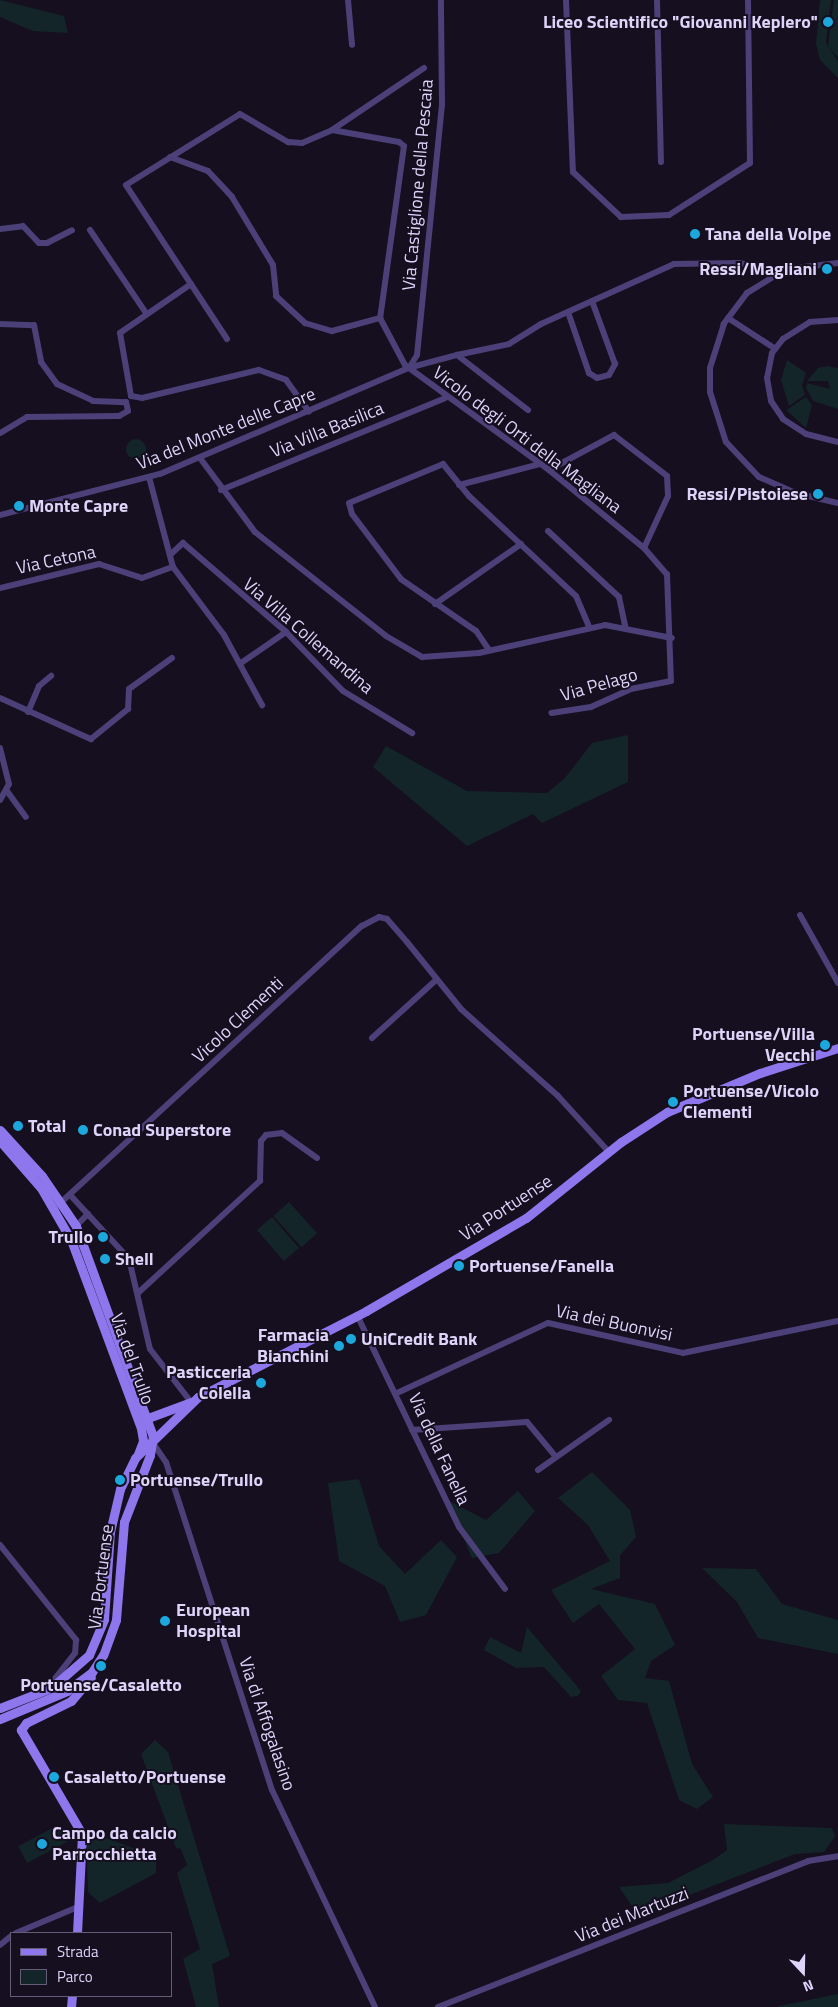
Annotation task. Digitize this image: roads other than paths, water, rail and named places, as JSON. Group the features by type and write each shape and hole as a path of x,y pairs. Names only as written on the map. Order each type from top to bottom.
{"main road":[{"name":"Via Portuense","path":"0,1708 39,1694 80,1667 99,1635 114,1512 135,1458 153,1443 192,1402 220,1383 357,1315 526,1218 608,1152 687,1102 838,1048"},
{"name":"Via del Trullo","path":"0,1130 58,1206 141,1428 143,1443 135,1458"},
{"name":"Via del Trullo","path":"0,1142 76,1226 148,1418 153,1443"},
{"name":"Via Portuense","path":"148,1418 192,1402"},
{"name":"Via del Trullo","path":"141,1428 153,1443"},
{"name":"Via Portuense","path":"0,1719 58,1697 97,1665 116,1620 126,1510 153,1443"},
{"path":"77,1932 80,1906 82,1834 21,1730 26,1723 76,1697 97,1665"}],"street":[{"path":"348,0 352,45"},
{"name":"Via Castiglione della Pescaia","path":"408,368 416,355 441,114 441,0"},
{"path":"566,0 573,172 622,218 669,215 750,163 748,0"},
{"path":"657,0 661,162"},
{"path":"227,339 126,185 240,114 294,145 332,130 424,68"},
{"path":"332,130 399,142 404,146 380,318 408,368"},
{"path":"170,157 208,171 232,197 273,265 276,296 305,323 332,331 380,318"},
{"path":"0,229 23,226 39,243 47,243 72,230"},
{"path":"90,230 146,313"},
{"name":"Via del Monte delle Capre","path":"0,515 149,477 200,458 408,368 509,344 592,300 681,263 738,263 760,266 770,276"},
{"path":"838,264 799,266 770,276 748,293 728,318 716,346 710,392 726,442 759,477 788,490 838,503"},
{"path":"191,284 146,313 120,336 131,396 142,398 259,370 286,380 309,412"},
{"path":"568,312 589,373 597,378 610,375 615,364 592,300"},
{"path":"728,318 774,348"},
{"path":"838,320 806,323 774,348 768,382 777,411 799,430 838,442"},
{"path":"0,324 34,325 42,362 57,384 93,401 126,402 128,411 119,416 27,417 0,433"},
{"path":"457,355 528,410"},
{"name":"Vicolo degli Orti della Magliana","path":"408,368 445,398 549,470 644,548 668,577 672,638"},
{"name":"Via Villa Basilica","path":"221,490 445,398"},
{"path":"549,470 614,435 667,476 668,496 644,548"},
{"path":"200,458 221,490 255,532 407,651 435,659 489,650 590,628 625,626 672,638"},
{"path":"489,650 476,631 401,579 348,505 439,464 446,466 459,485 578,599 590,628"},
{"path":"459,485 540,464"},
{"path":"149,477 173,567 240,663 262,705"},
{"path":"548,531 619,597 625,626"},
{"name":"Via Villa Collemandina","path":"170,555 183,543 286,632 348,696 412,733"},
{"path":"435,604 521,544"},
{"name":"Via Cetona","path":"0,588 99,564 147,579 173,567"},
{"path":"240,663 286,632"},
{"name":"Via Pelago","path":"551,713 583,709 631,689 669,683 674,674 672,638"},
{"path":"0,698 91,739 126,711 129,689 172,658"},
{"path":"28,712 39,686 51,676"},
{"path":"0,748 7,791 26,817"},
{"path":"0,800 7,791"},
{"path":"800,915 838,983"},
{"name":"Vicolo Clementi","path":"58,1206 72,1197 369,920 387,919 461,1009 558,1096 608,1152"},
{"path":"372,1038 436,980"},
{"path":"138,1293 260,1180 261,1141 266,1135 282,1133 318,1158"},
{"name":"Via del Trullo","path":"72,1197 129,1260 150,1349 192,1402"},
{"path":"76,1226 88,1214"},
{"name":"Via del Trullo","path":"94,1302 104,1298"},
{"name":"Via della Fanella","path":"357,1315 397,1393 412,1430 459,1527 505,1590"},
{"name":"Via dei Buonvisi","path":"397,1393 548,1323 683,1353 838,1321"},
{"path":"538,1470 609,1420"},
{"path":"412,1430 527,1422 556,1457"},
{"name":"Via di Affogalasino","path":"153,1443 166,1462 272,1790 375,2007"},
{"path":"0,1545 76,1640 71,1660 39,1694"},
{"name":"Via dei Martuzzi","path":"438,2007 808,1861 838,1856"},
{"path":"18,1932 80,1906"},
{"path":"0,1945 10,1937"}],"place":[{"name":"Liceo Scientifico \"Giovanni Keplero\"","path":"828,22"},
{"name":"Tana della Volpe","path":"695,234"},
{"name":"Ressi/Magliani","path":"827,269"},
{"name":"Ressi/Pistoiese","path":"818,494"},
{"name":"Monte Capre","path":"19,506"},
{"name":"Portuense/Villa Vecchi","path":"825,1045"},
{"name":"Portuense/Vicolo Clementi","path":"673,1102"},
{"name":"Total","path":"18,1126"},
{"name":"Conad Superstore","path":"83,1130"},
{"name":"Trullo","path":"103,1237"},
{"name":"Shell","path":"105,1259"},
{"name":"Portuense/Fanella","path":"459,1266"},
{"name":"UniCredit Bank","path":"351,1339"},
{"name":"Farmacia Bianchini","path":"339,1346"},
{"name":"Pasticceria Colella","path":"261,1383"},
{"name":"Portuense/Trullo","path":"120,1480"},
{"name":"European Hospital","path":"165,1621"},
{"name":"Portuense/Casaletto","path":"101,1666"},
{"name":"Casaletto/Portuense","path":"54,1777"},
{"name":"Campo da calcio Parrocchietta","path":"42,1844"}]}
